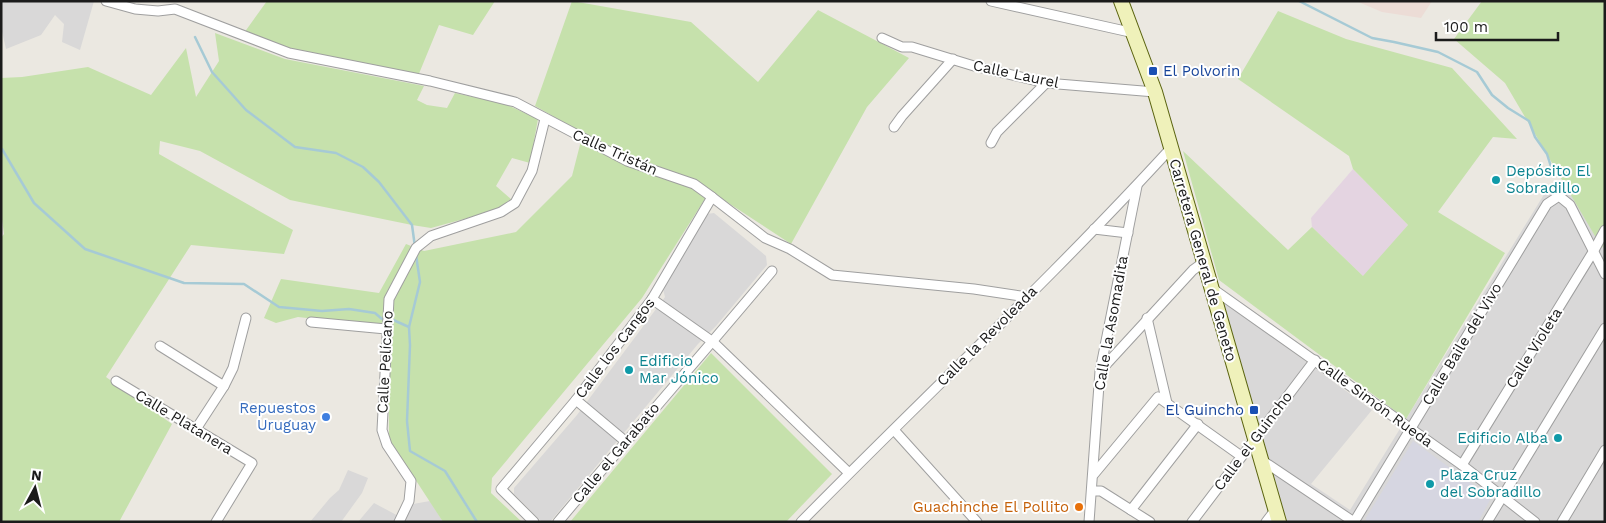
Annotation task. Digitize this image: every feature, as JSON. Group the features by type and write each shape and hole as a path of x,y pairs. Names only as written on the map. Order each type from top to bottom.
{"main road":[{"name":"Carretera General de Geneto","path":"1121,1 1155,92 1172,148 1277,515"}],"street":[{"name":"Calle Tristán","path":"106,1 135,9 175,9 192,14 289,54 430,81 515,102 628,161 694,184 765,238 790,249 832,275 974,289 1027,297"},
{"path":"991,1 1134,33"},
{"name":"Calle Laurel","path":"882,38 902,47 912,47 1046,83 1155,92"},
{"path":"894,127 953,59"},
{"path":"992,143 997,132 1046,83"},
{"name":"Calle Pelícano","path":"399,522 409,501 411,481 387,445 382,430 388,299 416,248 431,236 501,212 515,202 532,171 545,119"},
{"name":"Calle la Revoleada","path":"801,522 1027,297 1172,148"},
{"name":"Calle la Asomadita","path":"1090,522 1100,371 1137,186"},
{"name":"Calle Baile del Vivo","path":"1354,522 1547,204 1558,196 1570,205 1593,252"},
{"name":"Calle los Cangos","path":"534,522 501,489 576,400 652,299 712,197"},
{"path":"1094,229 1128,233"},
{"name":"Calle Violeta","path":"1462,465 1605,230"},
{"path":"1593,252 1605,274"},
{"path":"1100,371 1147,318 1193,270 1204,262"},
{"name":"Calle el Garabato","path":"558,522 625,441 713,342 772,270"},
{"name":"Calle Simón Rueda","path":"1212,289 1462,465 1535,522"},
{"path":"652,299 713,342 849,473"},
{"path":"196,429 224,386 233,368 246,318"},
{"path":"1147,318 1167,403"},
{"path":"311,322 386,329"},
{"path":"1487,522 1605,328"},
{"path":"160,346 224,386"},
{"name":"Calle el Guincho","path":"1192,522 1315,360"},
{"name":"Calle Platanera","path":"116,381 252,463 216,522"},
{"path":"1094,474 1158,397 1241,456"},
{"path":"576,400 625,441"},
{"path":"1131,510 1198,424"},
{"path":"894,430 978,522"},
{"path":"1562,522 1605,450"},
{"path":"1260,459 1354,522"},
{"path":"1093,491 1101,491 1150,522"},
{"path":"1266,522 1277,515"}],"shaded area":[{"path":"1,1 94,1 80,50 62,42 64,24 55,15 41,35 6,49 1,27"},
{"path":"1356,1 1432,1 1421,18 1382,12"},
{"path":"1353,169 1408,225 1364,277 1312,227 1311,218"},
{"path":"1548,188 1572,196 1602,248 1605,243 1605,522 1284,522 1221,308 1226,303 1372,410 1311,484 1350,510"},
{"path":"714,213 766,256 767,265 716,326 698,344 550,522 542,522 514,494 514,488 577,415 665,297 663,289 707,214"},
{"name":"Plaza Cruz del Sobradillo","path":"1413,441 1490,497 1478,522 1366,522 1366,518"},
{"path":"348,470 368,478 362,493 341,522 310,522 339,490"},
{"path":"430,501 443,522 358,522 374,503 404,519 413,504"}],"green space":[{"path":"267,1 495,1 473,35 439,25 418,76 293,51 244,33"},
{"path":"572,1 691,22 758,82 818,10 909,58 867,107 791,244 710,191 642,298 492,478 491,493 522,522 443,522 389,439 388,327 298,317 276,323 264,318 281,279 379,293 406,244 424,251 516,232 572,176 583,133 535,106"},
{"path":"1482,1 1605,1 1605,243 1602,248 1505,83 1454,39"},
{"path":"1278,11 1346,39 1452,68 1517,139 1493,137 1438,212 1505,253 1406,419 1219,280 1183,151 1288,250 1312,227 1363,276 1408,225 1353,169 1349,156 1238,79"},
{"path":"215,33 285,59 424,86 417,100 427,105 447,108 455,93 505,104 538,119 530,163 512,158 496,186 511,199 497,210 431,228 290,200 200,151 160,141 159,154 293,230 284,254 191,245 106,377 172,424 119,522 1,522 1,238 4,234 1,212 1,78 22,77 88,67 151,95 186,48 196,97 219,61"},
{"path":"711,353 832,474 786,522 570,522"}],"waterway":[{"path":"1299,1 1372,38 1438,52 1477,72 1492,95 1529,121 1535,137 1547,154 1552,170"},
{"path":"195,37 212,72 246,110 295,147 336,153 363,167 379,182 412,225 415,247"},
{"path":"2,149 34,203 85,249 184,283 244,284 279,307 322,311 349,309 375,313 382,319"},
{"path":"409,327 420,282 416,255"},
{"path":"391,319 409,327 407,421 410,451 445,471 477,522"}],"place":[{"name":"El Polvorin","path":"1153,71"},
{"name":"Depósito El Sobradillo","path":"1496,180"},
{"name":"Edificio Mar Jónico","path":"629,370"},
{"name":"El Guincho","path":"1254,410"},
{"name":"Repuestos Uruguay","path":"326,417"},
{"name":"Edificio Alba","path":"1558,438"},
{"name":"Plaza Cruz del Sobradillo","path":"1430,484"},
{"name":"Guachinche El Pollito","path":"1079,507"}]}
